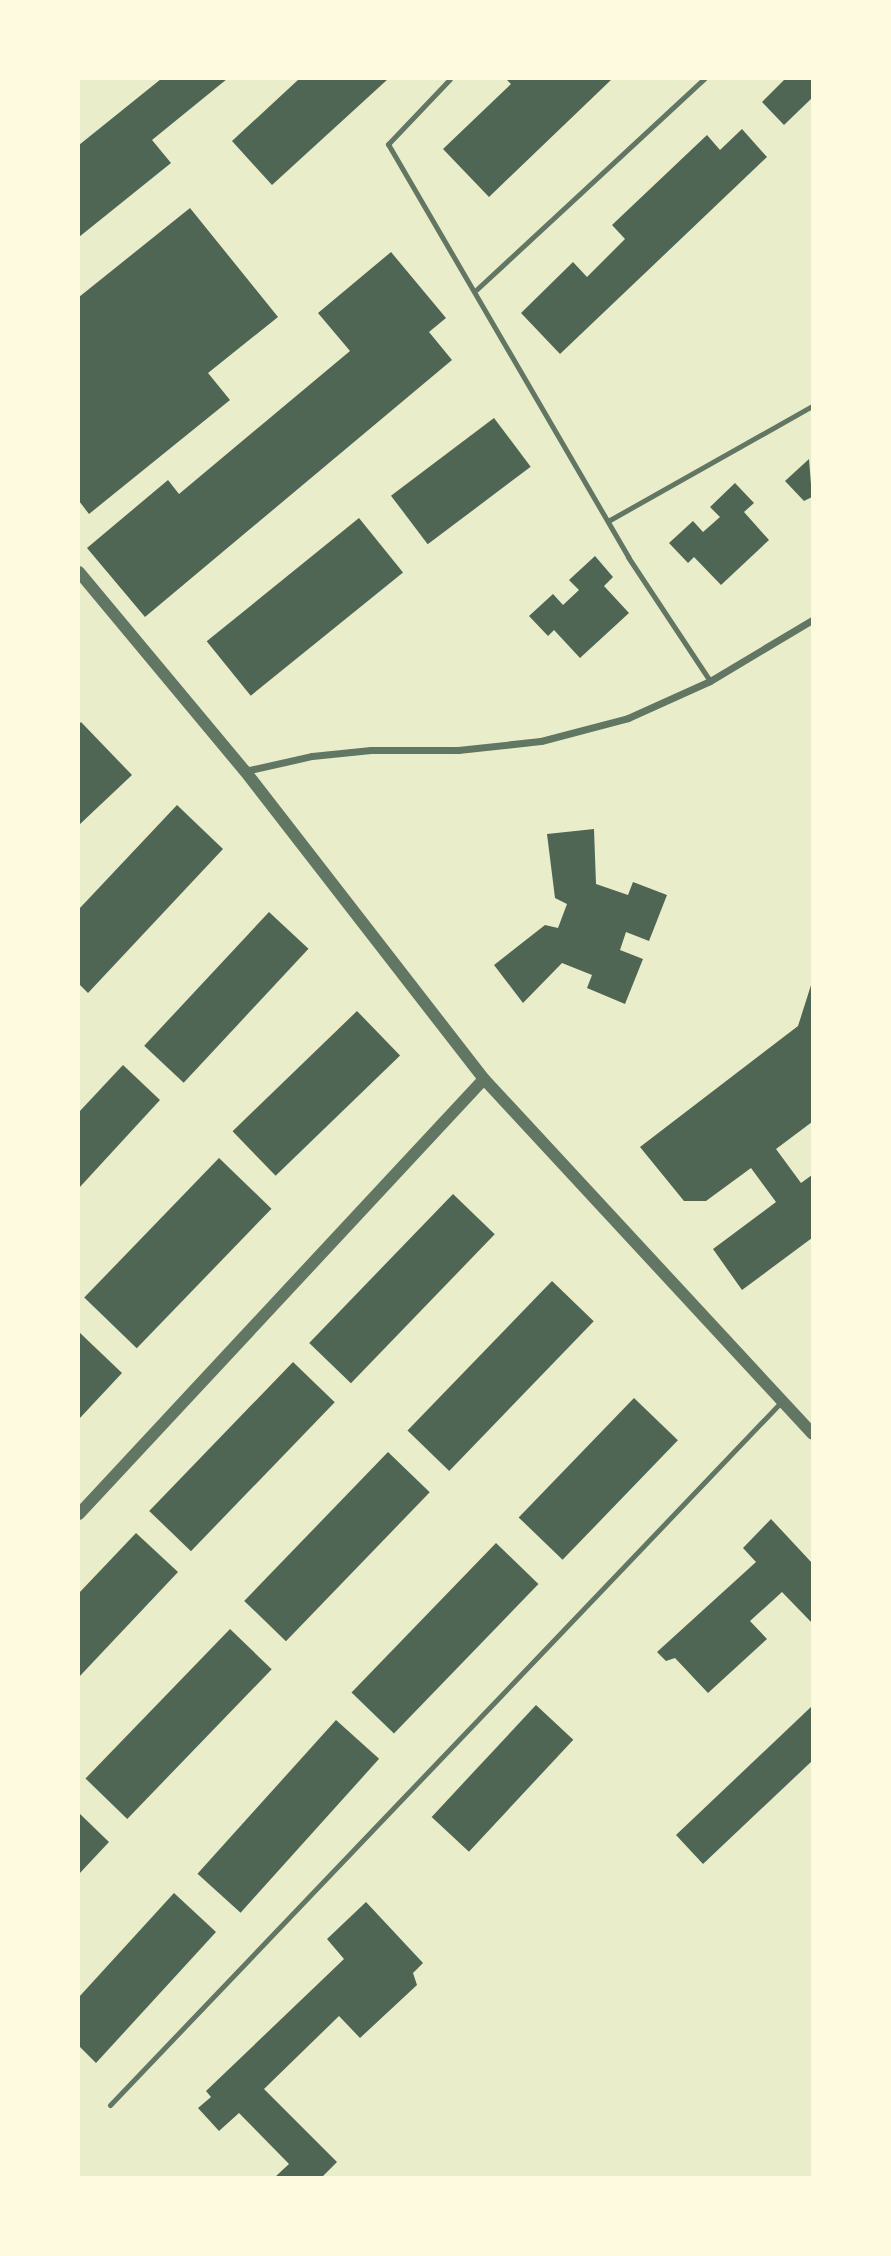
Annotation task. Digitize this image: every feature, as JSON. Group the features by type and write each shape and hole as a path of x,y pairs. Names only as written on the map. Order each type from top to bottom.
{"street":[{"path":"79,572 245,771 484,1079 812,1433"},
{"path":"245,771 324,754 458,750 541,741 628,718 710,681 812,620"},
{"path":"79,1514 484,1079"}],"lane":[{"path":"450,79 388,144 476,290 608,521 710,681"},
{"path":"476,290 704,79"},
{"path":"608,521 812,406"},
{"path":"110,2105 782,1400"}],"building":[{"path":"161,79 227,79 152,140 171,163 79,237 79,145"},
{"path":"299,79 388,79 272,185 232,141"},
{"path":"506,79 612,79 489,197 443,149 511,84"},
{"path":"785,79 812,79 812,98 784,125 762,102"},
{"path":"742,129 767,157 560,354 521,313 573,262 587,277 625,239 612,225 707,135 720,150"},
{"path":"190,208 278,317 208,373 230,400 89,514 79,501 79,297"},
{"path":"391,252 446,318 429,332 452,360 145,617 87,548 168,480 179,494 350,351 318,313"},
{"path":"494,418 531,467 428,544 391,496"},
{"path":"809,459 812,497 804,501 785,481"},
{"path":"735,483 754,503 744,512 769,540 721,585 694,557 688,563 669,543 693,521 703,532 720,517 710,507"},
{"path":"359,518 403,572 251,696 207,641"},
{"path":"595,556 613,577 604,586 629,613 580,658 554,630 548,636 529,616 553,594 563,605 579,590 569,580"},
{"path":"81,722 132,775 79,825 79,724"},
{"path":"177,805 223,849 88,993 79,984 79,909"},
{"path":"594,829 596,884 628,895 633,882 667,895 649,941 626,932 620,950 643,959 625,1004 587,988 592,975 562,963 523,1003 494,965 545,925 558,928 567,904 555,898 547,834"},
{"path":"269,912 308,949 184,1083 144,1046"},
{"path":"812,982 812,1122 776,1149 801,1183 812,1175 812,1238 742,1290 713,1249 776,1202 751,1168 706,1201 684,1201 640,1147 798,1026"},
{"path":"357,1011 400,1056 276,1176 233,1131"},
{"path":"123,1065 160,1100 79,1188 79,1112"},
{"path":"219,1158 272,1209 137,1348 84,1298"},
{"path":"453,1194 495,1234 351,1383 309,1343"},
{"path":"552,1281 594,1321 449,1471 408,1431"},
{"path":"79,1332 122,1373 79,1419"},
{"path":"293,1362 335,1402 191,1551 149,1511"},
{"path":"634,1398 678,1440 563,1560 519,1517"},
{"path":"388,1452 430,1492 286,1641 244,1601"},
{"path":"771,1519 812,1563 812,1623 782,1592 750,1621 767,1639 708,1693 675,1658 666,1661 657,1652 756,1562 743,1548"},
{"path":"136,1533 178,1572 79,1677 79,1593"},
{"path":"496,1543 538,1584 394,1734 352,1693"},
{"path":"230,1629 272,1669 127,1819 86,1779"},
{"path":"536,1705 573,1740 469,1852 432,1817"},
{"path":"812,1706 812,1761 703,1864 676,1835"},
{"path":"336,1720 379,1759 241,1913 197,1874"},
{"path":"79,1813 109,1842 79,1874"},
{"path":"174,1893 216,1932 96,2063 79,2046 79,1997"},
{"path":"366,1902 423,1963 413,1973 417,1985 360,2038 339,2016 264,2089 337,2162 322,2177 275,2177 289,2164 239,2113 219,2131 198,2108 211,2097 206,2091 344,1959 327,1939"}]}
